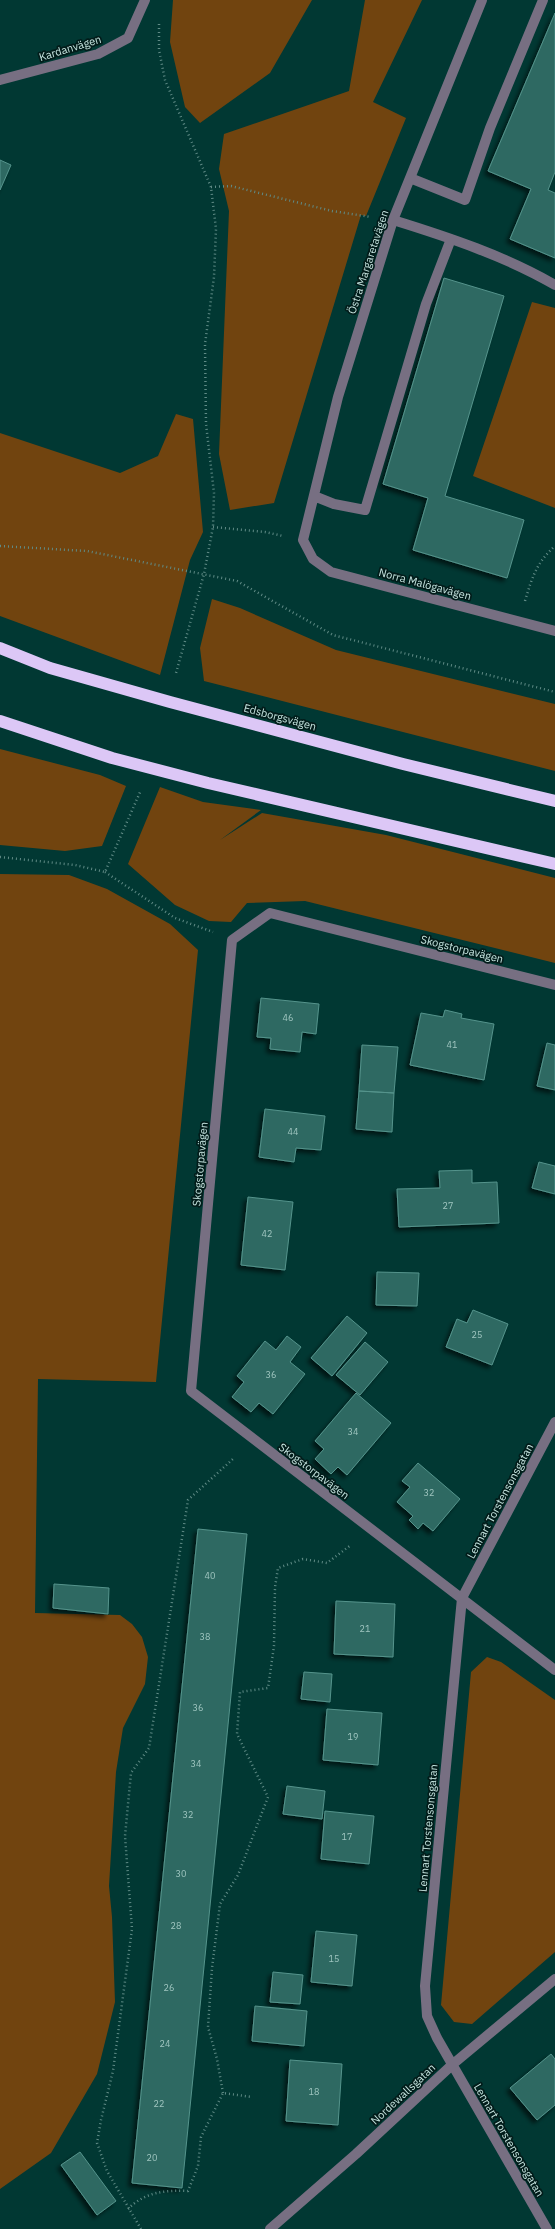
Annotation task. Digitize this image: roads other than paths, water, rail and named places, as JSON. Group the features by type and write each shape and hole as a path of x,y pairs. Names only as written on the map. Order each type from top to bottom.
{"highway":[{"name":"Edsborgsvägen","path":"0,648 50,668 170,702 402,764 555,801"},
{"path":"0,721 112,758 208,783 555,864"}],"street":[{"name":"Kardanvägen","path":"0,80 98,54 128,38 145,0"},
{"name":"Östra Margaretavägen","path":"303,540 338,397 393,220 482,0"},
{"path":"410,178 464,200 490,128 543,0"},
{"path":"393,220 451,239 512,263 555,285"},
{"path":"314,496 334,504 365,510 426,304 451,239"},
{"name":"Norra Malögavägen","path":"303,540 312,559 330,572 555,630"},
{"name":"Skogstorpavägen","path":"462,1598 191,1391 232,940 270,912 555,985"},
{"name":"Lennart Torstensonsgatan","path":"547,2229 427,2016 425,1986 462,1598 555,1422"},
{"path":"462,1598 555,1670"},
{"name":"Nordewallsgatan","path":"270,2229 453,2064 555,1979"}]}
